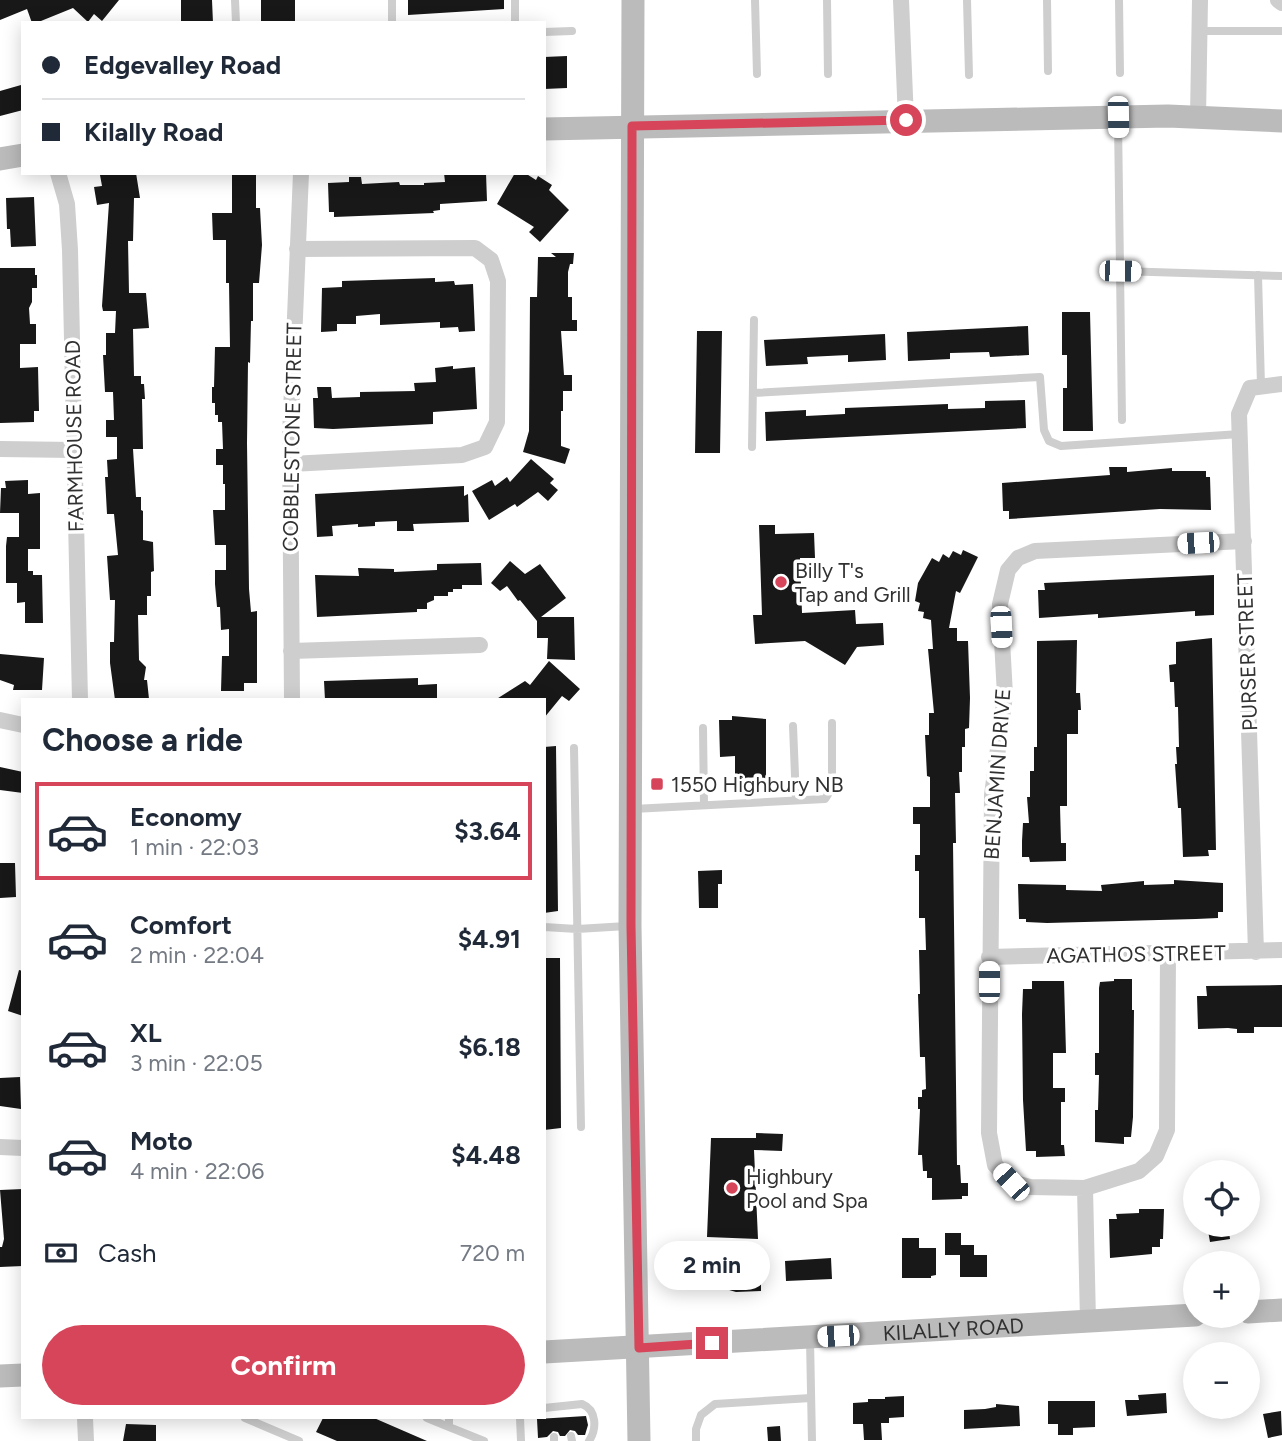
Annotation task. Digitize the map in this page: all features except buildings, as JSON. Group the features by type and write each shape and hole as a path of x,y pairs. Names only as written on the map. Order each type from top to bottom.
{"street":[{"path":"632,0 631,926 639,1441"},
{"path":"901,0 906,120"},
{"path":"1198,117 1200,0"},
{"path":"1278,0 1282,3"},
{"path":"546,129 1118,117 1282,121"},
{"path":"0,159 21,155"},
{"name":"FARMHOUSE ROAD","path":"59,175 67,204 68,227 80,698"},
{"name":"COBBLESTONE STREET","path":"292,698 290,437 301,175"},
{"path":"291,464 462,455 485,447 497,422 498,281 491,260 475,248 297,249"},
{"path":"1261,386 1282,384"},
{"name":"PURSER STREET","path":"1256,952 1239,414 1250,388 1261,386"},
{"path":"0,449 74,450"},
{"name":"BENJAMIN DRIVE","path":"1168,954 1167,1130 1156,1156 1139,1171 1085,1188 1030,1187 1011,1182 995,1165 989,1133 992,795 1005,695 1000,604 1008,570 1018,558 1035,551 1244,541"},
{"path":"291,651 480,645"},
{"path":"0,720 21,725"},
{"name":"AGATHOS STREET","path":"989,957 1282,950"},
{"path":"0,1147 21,1148"},
{"path":"1085,1188 1088,1321"},
{"path":"1260,1311 1282,1310"},
{"name":"KILALLY ROAD","path":"546,1352 1183,1316"},
{"path":"0,1376 21,1375"},
{"path":"85,1419 86,1441"}],"lane":[{"path":"235,0 236,21"},
{"path":"392,0 392,21"},
{"path":"515,0 515,21"},
{"path":"755,0 757,74"},
{"path":"827,0 828,74"},
{"path":"967,0 969,75"},
{"path":"1047,0 1048,71"},
{"path":"1119,0 1120,73"},
{"path":"1200,31 1282,31"},
{"path":"546,32 572,32"},
{"path":"1118,117 1122,420"},
{"path":"1120,271 1282,276"},
{"path":"1258,275 1261,386"},
{"path":"752,447 754,320"},
{"path":"753,393 1040,377 1044,430 1049,441 1061,446 1240,434"},
{"path":"631,809 825,799 832,788 832,723"},
{"path":"793,726 796,800"},
{"path":"703,728 704,805"},
{"path":"574,748 581,1127"},
{"path":"546,927 577,929 631,926"},
{"path":"810,1337 812,1441"},
{"path":"696,1441 696,1429 701,1415 715,1404 811,1398"},
{"path":"552,1418 547,1407 582,1404 587,1406 593,1415 594,1434 589,1441"},
{"path":"569,1406 570,1417"},
{"path":"247,1419 299,1441"},
{"path":"520,1419 521,1441"},
{"path":"449,1422 484,1441"}],"place":[{"name":"Billy T's Tap and Grill","path":"781,582"},
{"name":"1550 Highbury NB","path":"657,784"},
{"name":"Highbury Pool and Spa","path":"732,1188"}],"route":[{"path":"712,1343 639,1348 631,926 632,126 906,120"}]}
